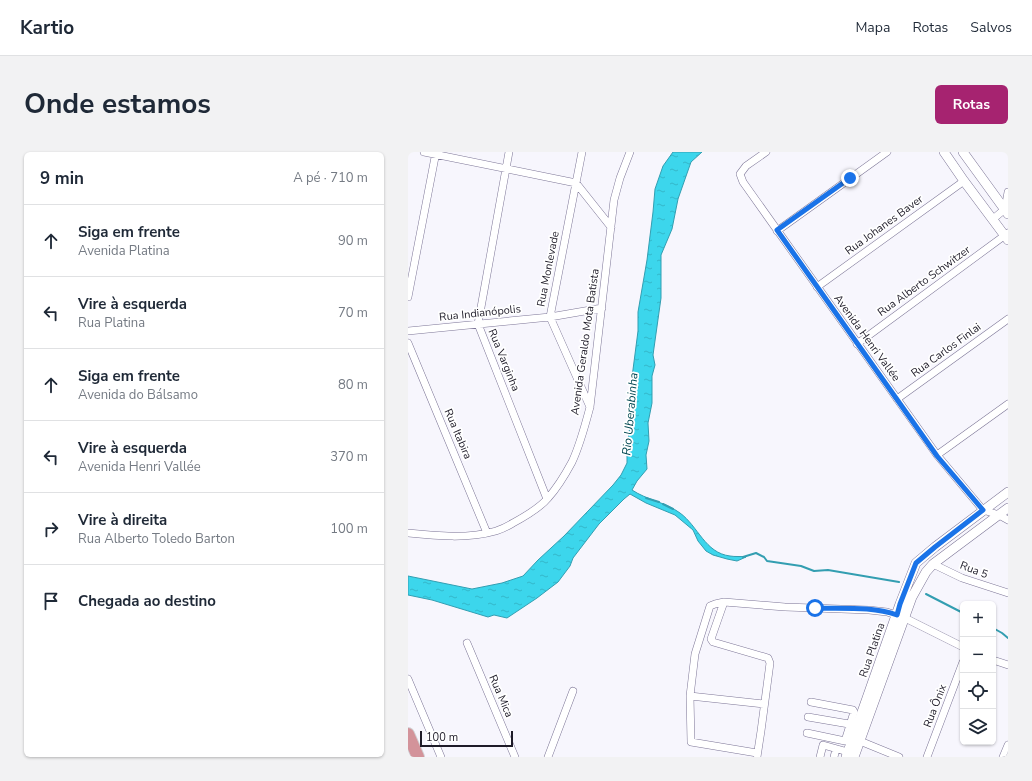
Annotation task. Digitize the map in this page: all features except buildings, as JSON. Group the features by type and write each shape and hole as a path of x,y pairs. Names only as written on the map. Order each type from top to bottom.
{"highway":[{"path":"408,734 418,757"}],"street":[{"path":"424,152 436,153 576,183 611,227"},
{"name":"Rua Varginha","path":"509,152 478,324 547,499"},
{"name":"Rua Monlevade","path":"582,152 550,317 590,407"},
{"name":"Avenida Geraldo Mota Batista","path":"408,533 458,536 487,533 498,530 533,511 547,499 561,481 572,462 581,440 590,407 614,200 620,178 630,152"},
{"name":"Avenida Henri Vallée","path":"766,152 746,166 740,174 742,182 937,456 983,510"},
{"path":"777,230 887,152"},
{"path":"944,152 964,181 1007,236"},
{"path":"963,152 1007,212"},
{"path":"408,297 436,153"},
{"name":"Rua Johanes Baver","path":"817,287 964,181"},
{"path":"1007,212 1008,192"},
{"path":"993,219 1007,212"},
{"name":"Rua Alberto Schwitzer","path":"857,344 1007,236"},
{"name":"Rua Indianópolis","path":"408,331 550,317 602,308"},
{"name":"Rua Carlos Finlai","path":"897,399 1008,319"},
{"name":"Rua Itabira","path":"408,343 487,533"},
{"path":"937,456 1008,404"},
{"name":"Rua Platina","path":"849,755 857,740 912,588 916,563 1008,492"},
{"name":"Rua Platina","path":"912,588 933,564 1008,508"},
{"path":"983,510 999,515 1008,520"},
{"path":"947,538 954,549"},
{"name":"Rua 5","path":"933,564 962,578 1008,593"},
{"path":"724,602 711,639 713,642 768,658 770,663 757,755 691,742 690,696 695,654 710,606 724,602 785,607 887,612 901,616 960,646"},
{"name":"Rua Mica","path":"467,643 515,757"},
{"path":"996,661 1008,665"},
{"name":"Rua Ônix","path":"927,757 960,670"},
{"path":"408,680 441,757"},
{"path":"548,757 573,690"},
{"path":"690,696 764,704"},
{"path":"807,733 845,741 854,712 853,710 811,702"},
{"path":"808,717 849,724 850,726"},
{"path":"820,757 824,736"},
{"path":"857,740 899,757"},
{"path":"823,745 836,748 849,755"},
{"path":"1003,757 1008,745"},
{"path":"834,757 836,748"}],"water":[{"path":"673,152 702,152 691,162 678,199 672,229 661,255 661,298 653,355 655,365 652,376 652,403 648,423 649,441 646,455 647,469 632,490 680,513 714,550 721,554 730,556 746,557 737,561 713,555 706,551 698,541 693,530 675,515 646,503 630,494 599,524 573,558 570,566 558,582 507,618 494,615 488,617 432,600 408,595 408,576 472,589 502,583 523,576 564,536 621,475 627,463 627,449 632,417 631,385 638,331 638,312 647,260 655,189 663,166"}],"waterway":[{"path":"646,498 659,502"},
{"path":"663,504 673,509"},
{"path":"743,557 756,553 764,557 767,561 801,566 814,571 828,570 899,582"},
{"path":"926,594 960,611"},
{"path":"996,630 1008,638"}],"route":[{"path":"815,608 869,610 897,615 916,563 983,510 937,456 777,230 850,178"}],"water label":[{"name":"Rio Uberabinha","path":"630,414"}]}
